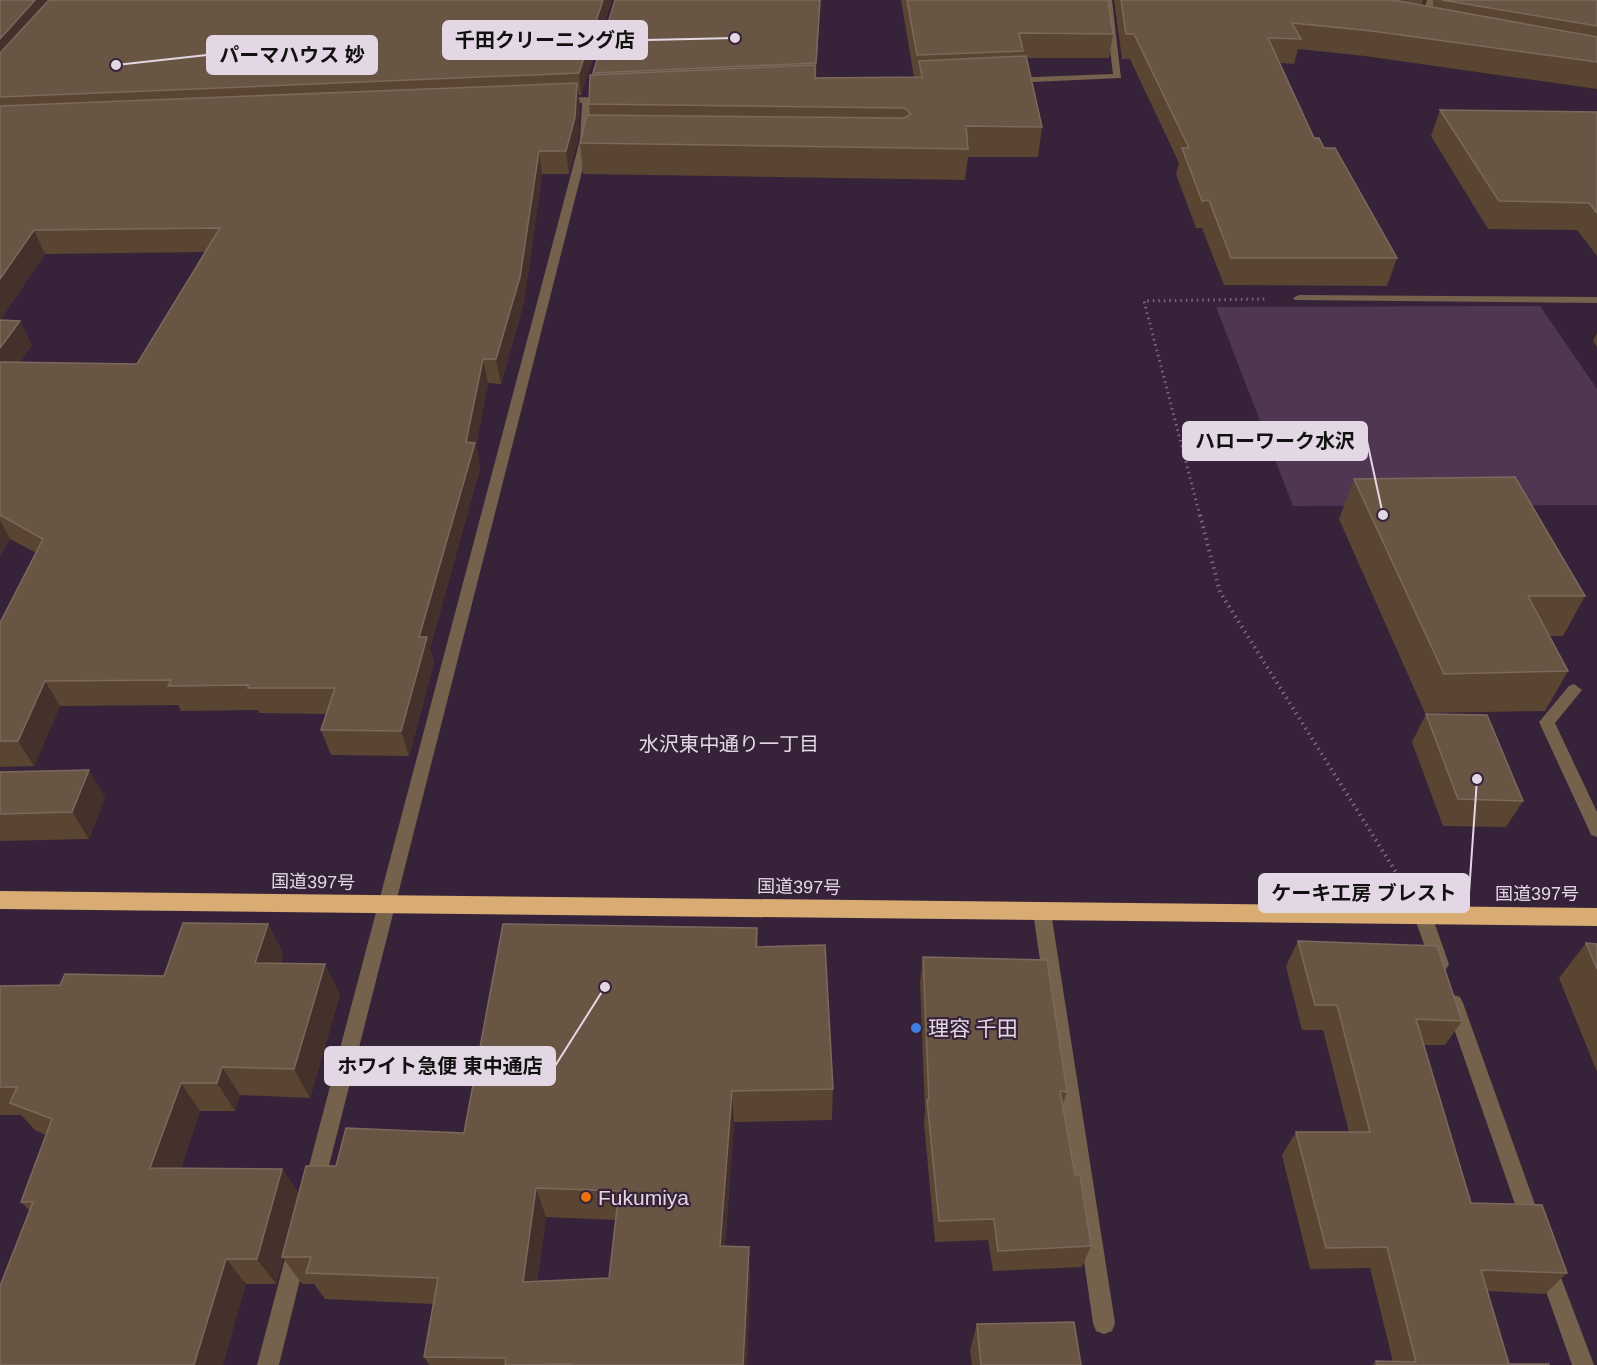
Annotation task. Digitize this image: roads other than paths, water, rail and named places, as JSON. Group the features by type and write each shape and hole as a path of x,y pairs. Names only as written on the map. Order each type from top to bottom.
{"highway":[{"name":"国道397号","path":"0,900 1597,917"}],"street":[{"path":"1000,81 1118,76 1108,0"},
{"path":"1419,26 1429,14 1429,0"},
{"path":"309,1204 386,905 591,140 587,100 591,89"},
{"path":"551,101 599,99"},
{"path":"1299,298 1597,300"},
{"path":"1574,690 1547,722 1597,830"},
{"path":"1042,912 1104,1323"},
{"path":"1423,916 1582,1365"},
{"path":"268,1365 303,1227"}],"place":[{"name":"千田クリーニング店","path":"735,38"},
{"name":"パーマハウス 妙","path":"116,65"},
{"name":"ハローワーク水沢","path":"1383,515"},
{"name":"ケーキ工房 ブレスト","path":"1477,779"},
{"name":"ホワイト急便 東中通店","path":"605,987"},
{"name":"理容 千田","path":"916,1028"},
{"name":"Fukumiya","path":"586,1197"}],"district":[{"name":"水沢東中通り一丁目","path":"729,744"}]}
